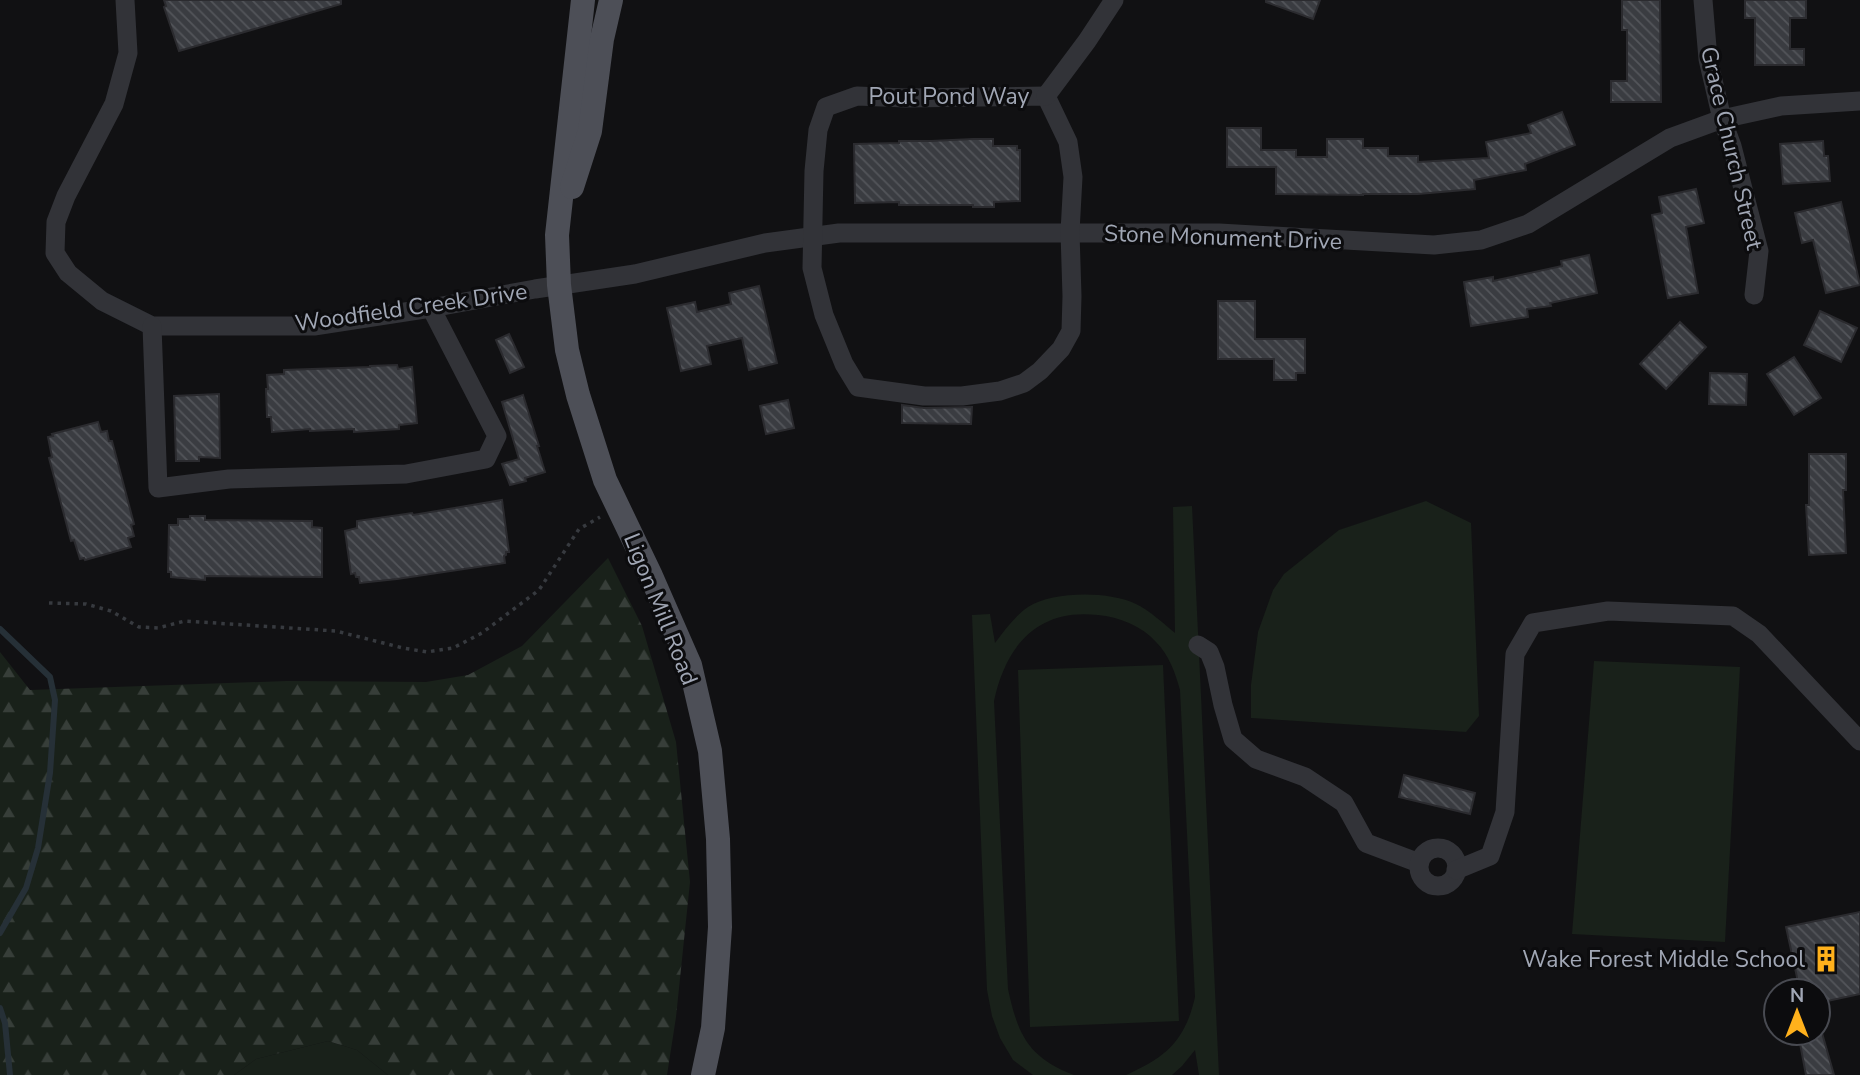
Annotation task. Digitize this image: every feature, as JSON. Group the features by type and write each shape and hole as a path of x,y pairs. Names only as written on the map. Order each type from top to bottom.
{"main road":[{"name":"Ligon Mill Road","path":"583,0 557,235 559,285 567,350 605,480 690,665 710,751 718,839 720,927 713,1028 703,1075"},
{"name":"Ligon Mill Road","path":"557,235 590,131 602,39 611,0"}],"street":[{"name":"Woodfield Creek Drive","path":"125,0 128,53 114,104 66,196 56,222 55,253 68,273 102,301 152,326 314,326 559,285"},
{"name":"Pout Pond Way","path":"1046,96 1114,0"},
{"name":"Grace Church Street","path":"1703,0 1708,59 1722,120 1732,146 1759,251 1755,295"},
{"name":"Pout Pond Way","path":"857,96 1046,96 1068,142 1073,177 1070,331 1060,349 1040,371 1024,383 1000,391 962,396 924,396 858,387 844,364 824,315 812,268 818,130 826,107 857,96"},
{"name":"Stone Monument Drive","path":"559,285 635,274 765,243 839,233 1219,233 1434,245 1481,240 1528,224 1670,138 1722,120 1781,106 1860,101"},
{"path":"152,326 158,488 229,479 406,474 486,459 497,436 431,308"},
{"path":"1198,645 1209,652 1216,667 1223,705 1234,739 1256,759 1305,777 1344,803 1366,842 1419,863 1425,852 1438,848 1450,852 1457,864 1456,870 1490,856 1505,812 1515,654 1533,622 1608,611 1733,617 1759,634 1860,741"}],"path":[{"path":"49,603 86,604 111,611 139,627 158,628 185,621 336,631 426,652 453,648 482,633 539,590 579,529 602,516"}],"green space":[{"path":"1426,501 1471,523 1479,716 1466,732 1251,718 1251,685 1258,632 1273,590 1284,574 1339,530"},
{"path":"1192,506 1219,1075 1199,1075 1195,1050 1172,1075 1126,1075 1172,1046 1186,1025 1195,997 1180,690 1165,652 1144,631 1114,618 1077,614 1042,624 1028,634 1007,663 994,701 1008,989 1016,1019 1028,1042 1046,1060 1074,1075 1033,1075 1013,1060 1000,1038 987,990 972,615 990,614 995,643 1028,607 1052,598 1097,595 1136,604 1175,633 1173,507"},
{"path":"608,558 642,626 676,742 690,882 667,1075 388,1075 357,1050 328,1041 256,1059 234,1075 0,1075 0,652 30,690 287,681 426,682 468,675 522,646"},
{"path":"1594,661 1740,667 1725,942 1572,934"},
{"path":"1163,665 1179,1021 1030,1027 1018,670"},
{"path":"328,1041 357,1050 388,1075 234,1075 256,1059"}],"building":[{"path":"164,0 341,0 341,4 179,51"},
{"path":"1266,0 1320,0 1313,19"},
{"path":"1622,0 1660,0 1661,102 1611,102 1611,81 1627,81 1627,30 1622,30"},
{"path":"1745,0 1806,0 1806,18 1790,18 1790,49 1804,49 1804,65 1755,65 1755,18 1745,18"},
{"path":"1562,112 1575,145 1525,164 1526,170 1474,180 1475,189 1418,194 1276,194 1276,167 1227,167 1227,128 1261,128 1261,150 1296,150 1296,157 1327,157 1327,139 1363,139 1363,148 1388,148 1388,156 1418,156 1418,162 1489,158 1486,142 1531,133 1528,125"},
{"path":"993,139 993,146 1017,146 1017,150 1020,150 1020,201 994,202 994,207 899,205 899,202 855,203 854,144"},
{"path":"1823,141 1824,156 1828,156 1830,181 1783,184 1780,144"},
{"path":"1696,189 1704,223 1686,227 1698,293 1668,298 1652,215 1662,213 1659,197"},
{"path":"1841,202 1860,285 1826,293 1813,240 1802,243 1795,213"},
{"path":"1589,255 1597,293 1550,303 1551,306 1527,309 1528,317 1471,326 1464,282 1493,277 1493,281 1562,266 1561,261"},
{"path":"759,286 777,363 749,370 742,338 707,346 711,364 681,371 667,308 695,302 697,312 731,304 729,293"},
{"path":"1218,301 1255,301 1255,339 1305,339 1305,373 1296,373 1296,380 1274,380 1274,359 1218,359"},
{"path":"1820,311 1857,328 1841,362 1804,345"},
{"path":"1680,322 1706,347 1666,389 1640,364"},
{"path":"509,334 524,367 510,373 496,340"},
{"path":"1794,357 1821,398 1794,415 1767,374"},
{"path":"397,365 398,369 412,367 417,423 399,425 399,429 354,432 354,429 310,429 272,432 271,417 267,417 267,375 284,374 284,370"},
{"path":"1710,373 1747,374 1746,405 1709,404"},
{"path":"219,394 220,458 199,457 199,461 176,461 174,396"},
{"path":"523,395 545,472 510,485 502,464 519,459 502,402"},
{"path":"788,400 794,428 766,434 760,406"},
{"path":"902,405 924,408 972,407 971,424 902,423"},
{"path":"98,422 101,432 107,431 109,441 112,441 134,524 131,525 134,536 128,538 131,547 85,560 80,559 74,540 71,541 49,458 52,457 48,437"},
{"path":"1809,454 1846,454 1846,490 1843,490 1846,553 1809,555 1806,505 1809,505"},
{"path":"502,500 509,552 504,556 505,563 360,583 355,573 351,574 345,531 357,528 357,521"},
{"path":"190,516 205,516 205,520 312,521 312,527 322,528 322,577 205,576 205,580 171,577 171,572 168,572 169,525 178,525 178,519 190,519"},
{"path":"1404,775 1475,793 1470,814 1399,797"},
{"name":"Wake Forest Middle School","path":"1860,912 1860,994 1832,1000 1832,977 1797,977 1786,927"},
{"path":"1801,1047 1826,1047 1834,1075 1806,1075"}],"waterway":[{"path":"0,629 50,677 55,700 50,773 38,848 26,888 0,933"},
{"path":"0,1008 5,1023 10,1075"}],"place":[{"name":"Wake Forest Middle School","path":"1826,959"}]}
